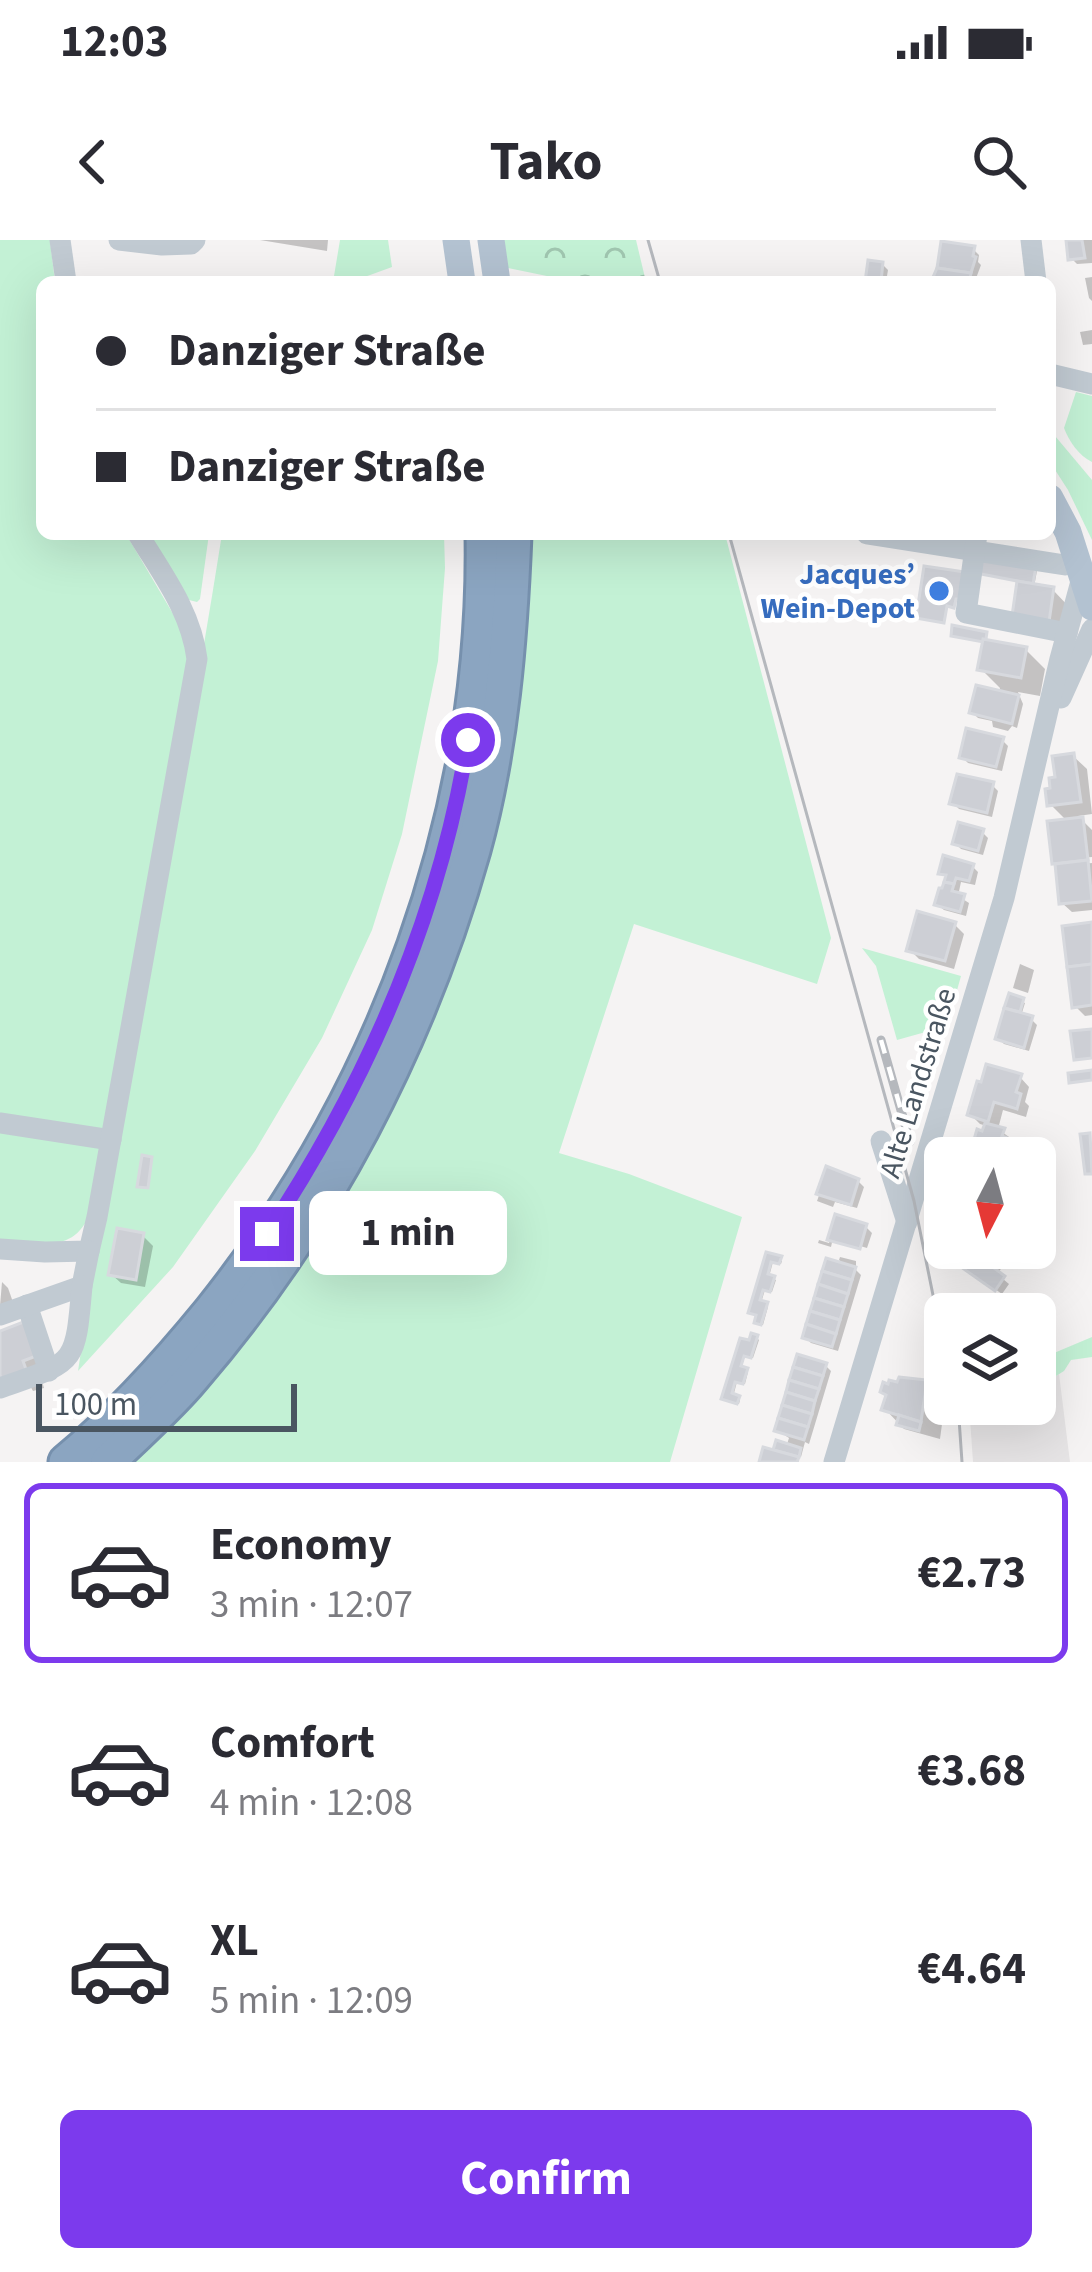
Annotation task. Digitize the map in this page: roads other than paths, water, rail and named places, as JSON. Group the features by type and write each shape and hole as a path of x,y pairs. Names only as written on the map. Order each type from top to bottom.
{"highway":[{"path":"66,1462 172,1359 244,1269 312,1166 368,1060 413,952 449,839 474,704 483,540"},
{"path":"108,1462 191,1380 266,1285 335,1180 392,1073 438,962 474,848 500,709 514,540"}],"main road":[{"path":"456,240 461,276"},
{"path":"491,240 495,276"},
{"path":"1056,509 1092,608"}],"street":[{"path":"60,240 64,276"},
{"path":"118,240 191,244 194,240"},
{"path":"1031,240 1035,276"},
{"path":"1056,376 1092,384"},
{"path":"0,1388 49,1370 74,1350 197,659 185,612 141,540"},
{"path":"1067,633 966,614 976,542 1074,569"},
{"name":"Alte Landstraße","path":"834,1462 1004,898 1067,633 1074,569"},
{"name":"Alte Landstraße","path":"1047,718 1064,695 1092,629"},
{"path":"1064,695 1073,689 1089,689"},
{"path":"0,1124 111,1140"},
{"path":"881,1142 908,1222"},
{"path":"0,1249 88,1251"},
{"path":"0,1315 82,1286"},
{"path":"27,1305 49,1370"}],"tram line":[{"path":"648,240 658,276"},
{"path":"731,540 914,1201 933,1293"},
{"path":"959,1425 962,1462"}],"railway":[{"path":"881,1040 910,1142"}],"place":[{"name":"Jacques’ Wein-Depot","path":"939,591"}]}
